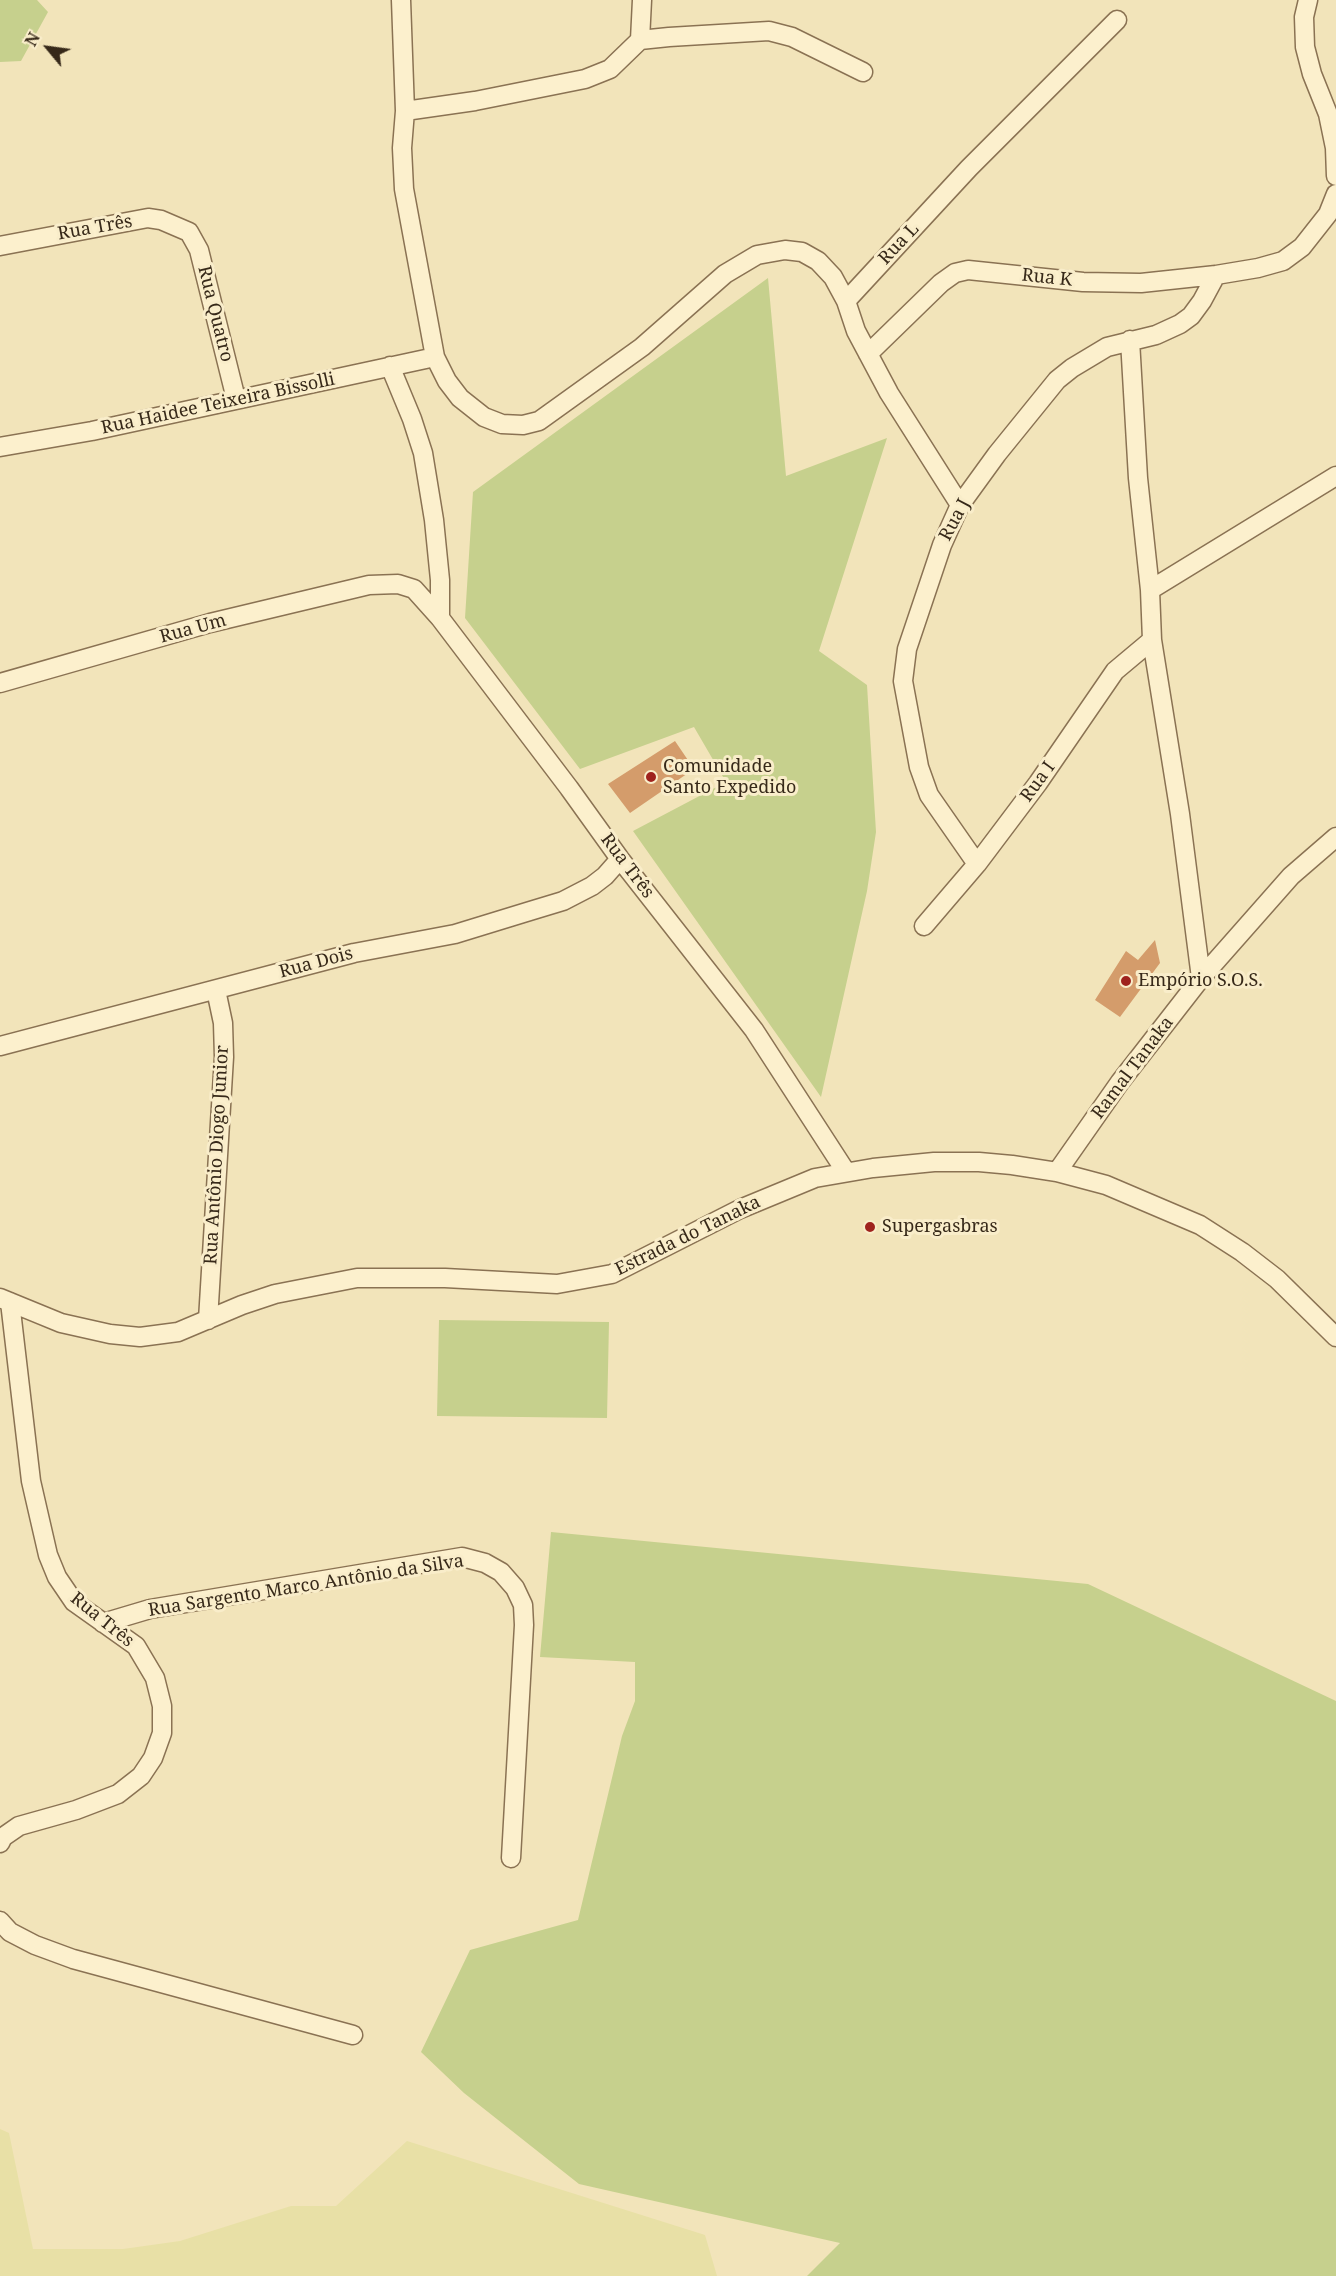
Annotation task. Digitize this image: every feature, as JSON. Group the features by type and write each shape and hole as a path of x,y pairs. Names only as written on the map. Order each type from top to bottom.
{"street":[{"path":"401,0 405,111 402,148 404,189 435,357 447,381 460,398 484,417 502,423 523,425 539,422 642,347 725,274 757,255 785,250 802,252 818,261 833,277 846,301 856,331 889,393 960,505"},
{"path":"640,40 642,0"},
{"path":"1308,0 1304,17 1305,48 1312,74 1328,114 1335,148 1336,176"},
{"name":"Rua L","path":"846,301 969,168 1117,20"},
{"path":"405,111 474,101 585,79 610,69 640,40 770,30 792,37 863,72"},
{"name":"Rua K","path":"868,354 947,277 968,270 1083,282 1141,283 1258,268 1283,261 1302,248 1328,214 1336,194"},
{"name":"Rua Três","path":"0,246 148,218 161,220 189,232"},
{"name":"Rua Quatro","path":"189,232 199,250 236,399"},
{"name":"Rua J","path":"977,864 929,795 919,767 903,681 907,650 918,611 942,545 960,505 997,454 1058,380 1072,368 1107,347 1170,330 1191,316 1209,291 1216,275"},
{"path":"1130,340 1138,478 1150,590 1152,640 1180,814 1201,978"},
{"name":"Rua Haidee Teixeira Bissolli","path":"0,447 92,431 435,357"},
{"path":"390,366 423,453 434,520 441,618"},
{"path":"1150,590 1336,476"},
{"name":"Rua Três","path":"388,584 405,585 414,589 441,618 620,859 754,1030 846,1172"},
{"name":"Rua Um","path":"0,683 210,623 369,585 388,584"},
{"name":"Rua I","path":"924,926 977,864 1038,783 1115,671 1152,640"},
{"name":"Ramal Tanaka","path":"1057,1172 1120,1082 1201,978 1291,876 1336,837"},
{"name":"Rua Dois","path":"0,1046 354,953 455,933 563,901 599,881 620,859"},
{"name":"Rua Antônio Diogo Junior","path":"208,1320 224,1057 223,1023 216,990"},
{"name":"Estrada do Tanaka","path":"5,1300 61,1323 110,1334 140,1337 178,1332 275,1294 357,1278 445,1278 557,1284 612,1274 749,1204 814,1178 934,1162 1001,1164 1057,1172 1106,1185 1200,1226 1242,1251 1277,1279 1336,1337"},
{"name":"Rua Três","path":"0,1843 3,1837 19,1826 76,1810 118,1794 141,1776 153,1758 162,1733 162,1706 155,1678 136,1646 74,1602 57,1577 48,1555 31,1481 5,1300"},
{"name":"Rua Sargento Marco Antônio da Silva","path":"103,1623 150,1609 462,1557 493,1567 501,1572 515,1588 523,1605 524,1625 511,1858"},
{"path":"0,1921 10,1932 35,1946 73,1959 353,2035"}],"shaded area":[{"path":"0,2129 9,2133 33,2249 123,2249 180,2241 291,2206 336,2206 407,2141 705,2235 717,2276 0,2276"}],"green space":[{"path":"0,0 37,0 48,12 21,61 0,62"},
{"path":"768,278 786,476 887,438 819,651 867,685 876,832 867,891 821,1097 633,831 726,782 694,727 580,769 465,618 473,492"},
{"path":"439,1320 609,1322 607,1418 437,1416"},
{"path":"551,1532 1088,1584 1336,1701 1336,2276 807,2276 840,2243 579,2184 464,2093 421,2052 470,1950 578,1920 622,1736 635,1701 635,1662 540,1657"}],"building":[{"name":"Comunidade Santo Expedido","path":"675,741 694,769 630,813 608,784"},
{"name":"Empório S.O.S.","path":"1155,940 1160,963 1120,1017 1095,1000 1126,951 1138,960"}],"place":[{"name":"Comunidade Santo Expedido","path":"651,777"},
{"name":"Empório S.O.S.","path":"1126,981"},
{"name":"Supergasbras","path":"870,1227"}]}
